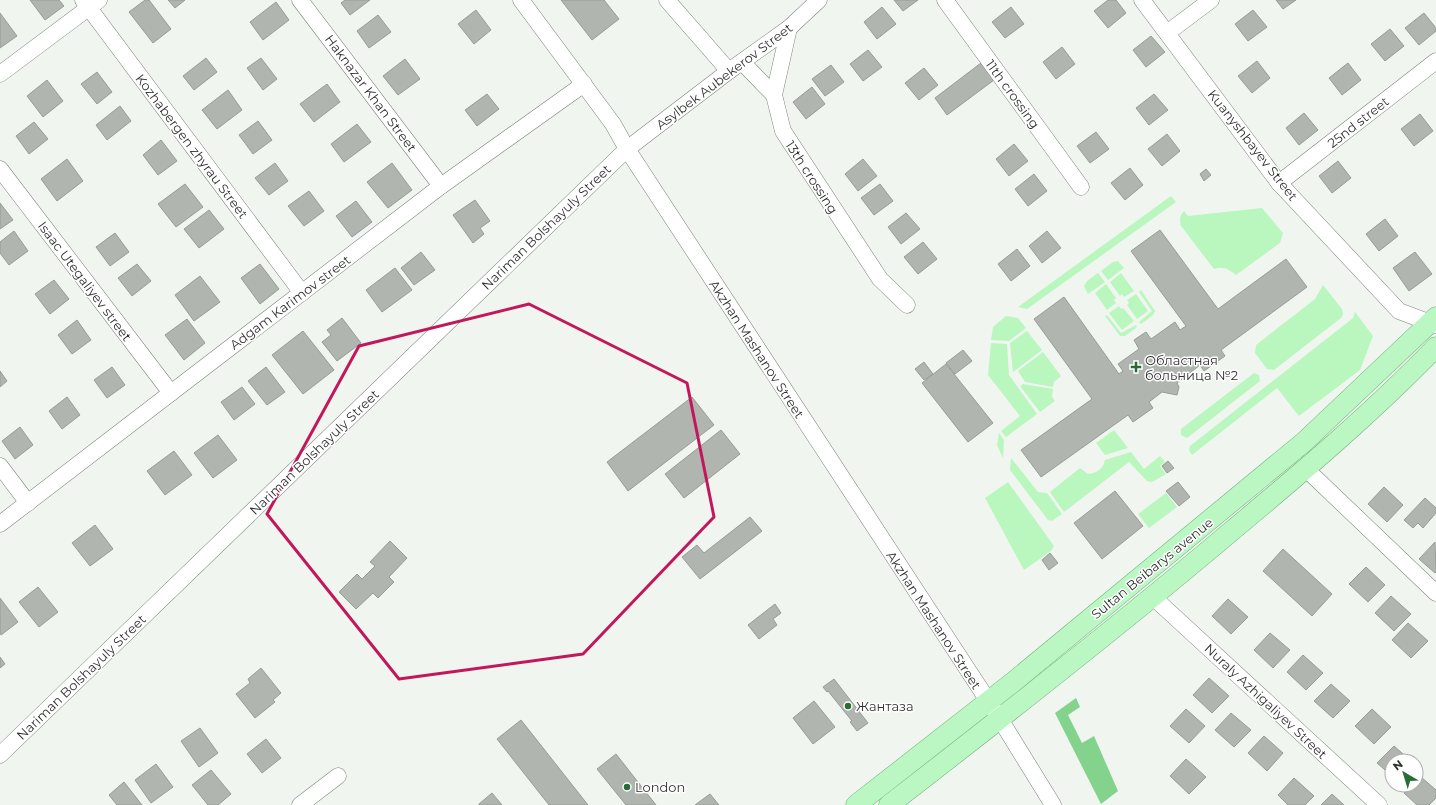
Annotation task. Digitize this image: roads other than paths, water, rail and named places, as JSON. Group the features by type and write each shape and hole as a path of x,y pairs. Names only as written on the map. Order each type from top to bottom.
{"main road":[{"name":"Sultan Beibarys avenue","path":"856,805 988,702 1304,442 1434,322"},
{"name":"Sultan Beibarys avenue","path":"889,805 1153,597 1306,469 1399,385 1436,347"},
{"path":"1399,385 1436,360"}],"street":[{"name":"Haknazar Khan Street","path":"300,0 442,186"},
{"name":"Akzhan Mashanov Street","path":"521,0 613,124 627,149 1000,719 1053,805"},
{"path":"667,0 729,71"},
{"name":"Asylbek Aubekerov Street","path":"627,149 729,71 789,28 820,0"},
{"name":"11th crossing","path":"945,0 1081,187"},
{"name":"Kuanyshbayev Street","path":"1142,0 1279,183 1399,311 1434,322"},
{"path":"1167,33 1211,0"},
{"path":"0,74 90,3"},
{"name":"Kozhabergen zhyrau Street","path":"90,3 302,292"},
{"name":"13th crossing","path":"789,28 774,95 783,131 880,279 907,305"},
{"name":"25nd street","path":"1279,183 1436,61"},
{"path":"742,62 774,95"},
{"name":"Adgam Karimov street","path":"0,524 442,186 584,84"},
{"name":"Nariman Bolshayuly Street","path":"0,755 627,149"},
{"name":"Isaac Utegaliyev street","path":"0,169 171,393"},
{"path":"0,466 28,503"},
{"path":"1306,469 1436,593"},
{"name":"Nuraly Azhigaliyev Street","path":"1153,597 1379,805"},
{"path":"300,805 338,776"}],"place":[{"name":"Областная больница №2","path":"1136,367"},
{"name":"Жантаза","path":"848,706"},
{"name":"London","path":"627,787"}]}
